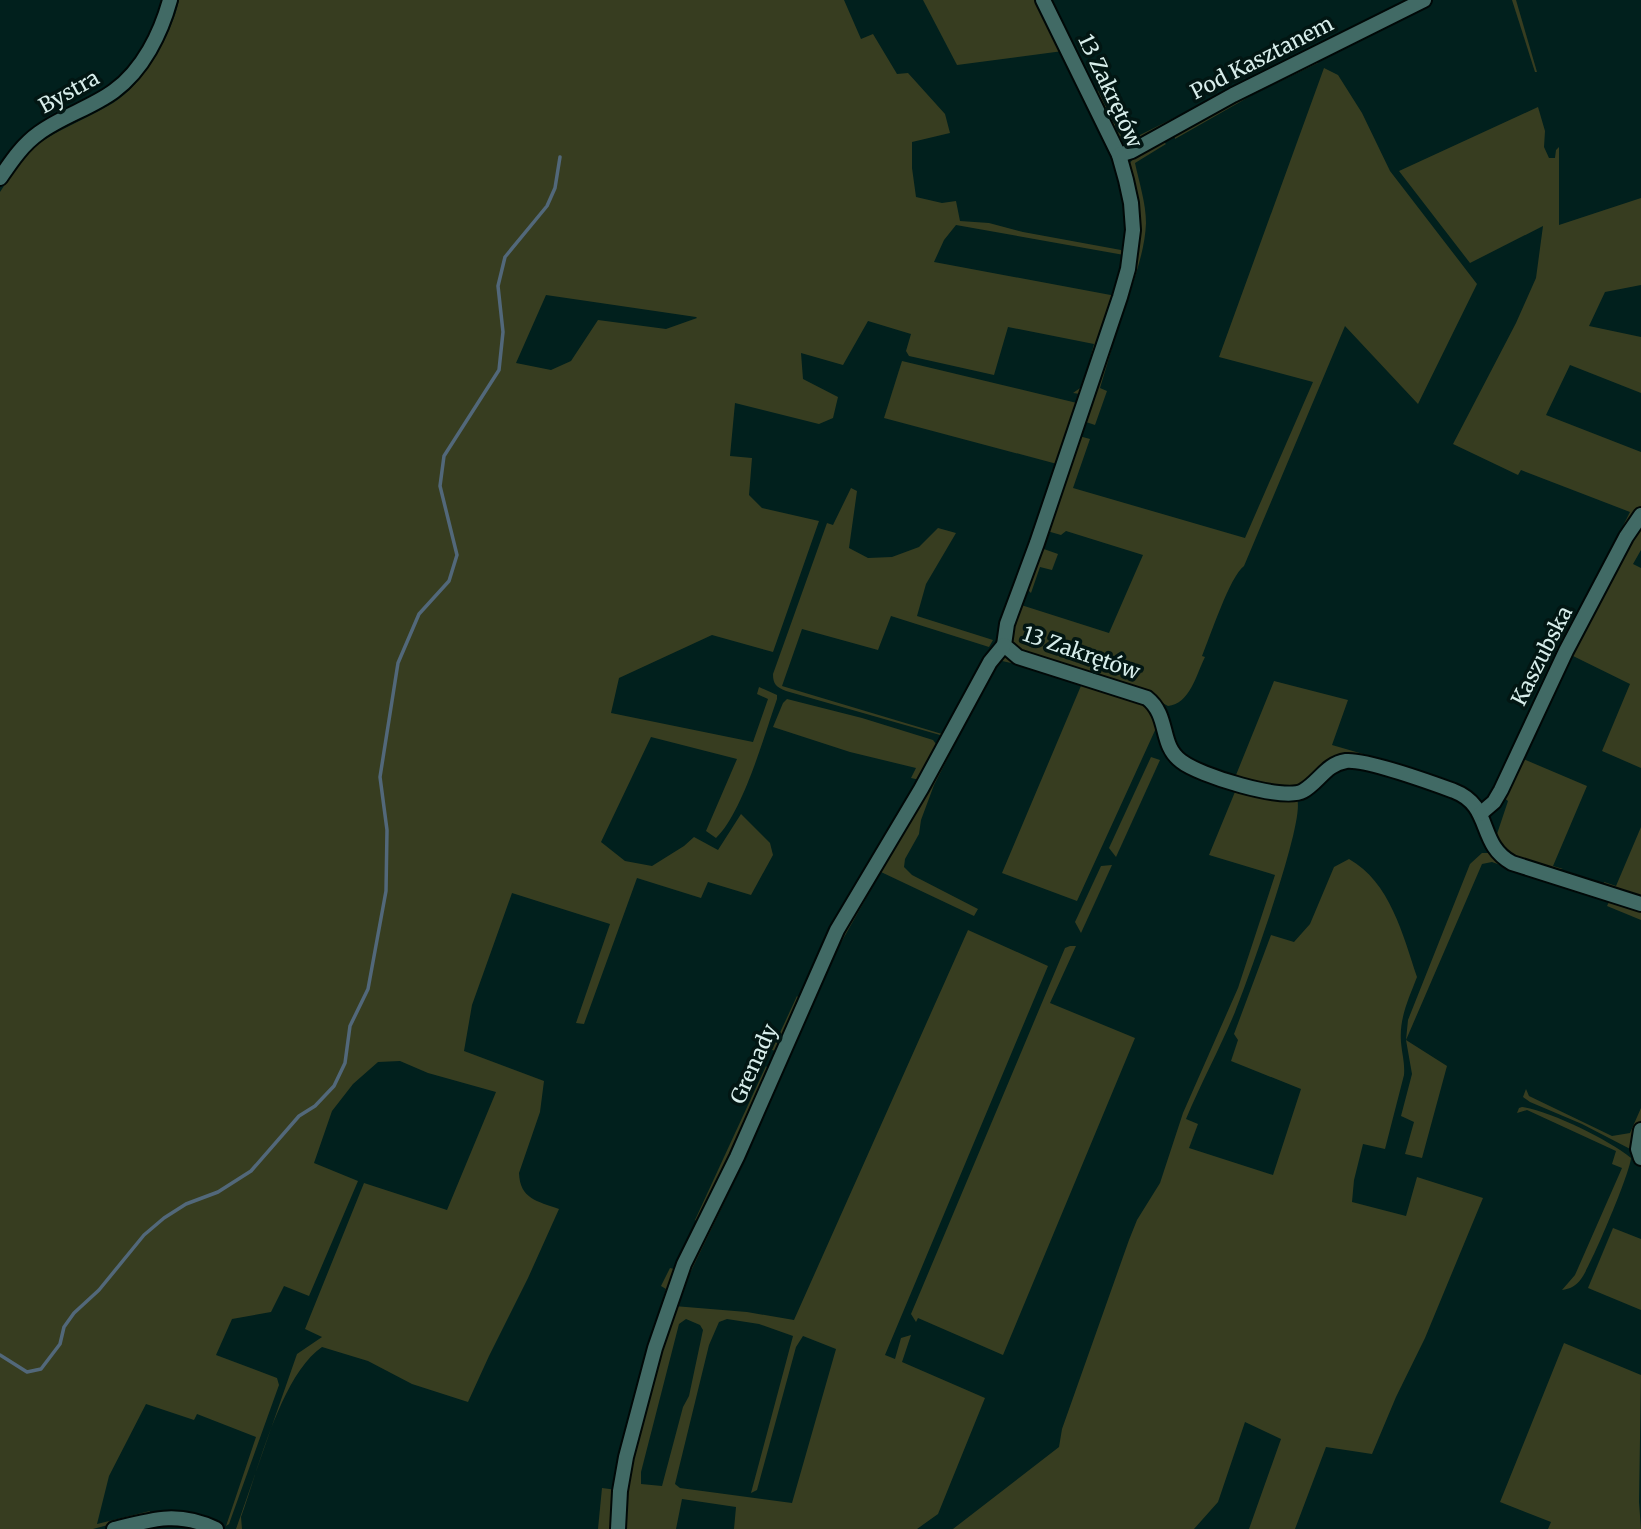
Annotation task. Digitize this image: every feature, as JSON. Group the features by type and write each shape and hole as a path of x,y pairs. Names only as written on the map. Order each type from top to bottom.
{"street":[{"name":"Bystra","path":"0,178 20,149 38,134 99,101 131,75 155,40 170,0"},
{"name":"13 Zakrętów","path":"1043,0 1119,155 1133,213 1133,230 1128,268 1086,402 1007,624 1004,646 1018,657 1147,698 1160,712 1171,752 1182,763 1202,773 1289,794 1304,791 1333,765 1357,761 1455,791 1475,804 1489,840 1505,859 1641,904"},
{"name":"Pod Kasztanem","path":"1119,155 1424,0"},
{"name":"Kaszubska","path":"1480,814 1494,802 1501,790 1566,651 1626,537 1641,515"},
{"name":"Grenady","path":"618,1529 620,1491 626,1457 655,1348 684,1264 737,1157 837,930 921,789 990,662 1004,646"},
{"path":"1641,1130 1638,1149 1641,1158"},
{"path":"114,1529 152,1519 173,1517 216,1529"}],"green space":[{"path":"179,0 844,0 861,39 873,34 897,74 908,73 945,114 950,133 912,142 916,197 942,203 956,201 960,221 989,223 1121,250 1124,255 956,225 944,240 934,262 1116,296 1083,385 1094,344 1008,327 994,375 909,356 906,351 911,334 868,321 843,365 801,353 803,379 838,397 833,418 819,424 735,403 730,456 752,458 749,495 762,508 819,521 773,652 712,635 619,678 611,713 753,742 768,699 757,694 759,687 777,695 777,699 744,792 726,826 716,838 706,831 737,759 651,737 601,842 625,861 652,866 694,837 718,850 741,814 770,843 773,855 751,895 708,882 701,898 637,878 584,1024 576,1023 610,924 512,893 472,1005 464,1051 544,1081 540,1112 519,1173 520,1182 531,1198 559,1209 468,1402 412,1384 368,1361 322,1347 307,1360 294,1379 269,1436 297,1354 322,1337 305,1329 364,1183 447,1210 496,1092 428,1073 400,1061 378,1062 353,1084 332,1111 314,1163 358,1181 309,1296 284,1286 271,1312 232,1319 216,1355 277,1378 279,1385 229,1524 226,1526 256,1437 197,1414 194,1420 146,1404 109,1476 97,1524 150,1511 149,1514 93,1529 0,1529 0,192 28,152 38,144 113,103 135,84 163,43","holes":["546,295 696,317 666,329 598,320 571,361 551,370 516,363"]},
{"path":"923,0 1039,0 1063,51 957,65"},
{"path":"1512,0 1516,0 1537,72 1535,72"},
{"path":"1316,61 1318,63 1254,94 1175,139 1174,132"},
{"path":"1324,68 1338,75 1362,113 1390,171 1477,284 1418,404 1345,326 1244,566 1221,608 1195,680 1187,694 1176,704 1168,706 1153,698 1029,657 1011,646 1009,628 1018,604 1109,633 1143,555 1066,531 1061,535 1047,531 1079,436 1090,439 1073,488 1245,538 1313,382 1219,357"},
{"path":"1098,90 1120,134 1124,138 1132,139 1218,96 1131,144 1119,140 1096,93"},
{"path":"1538,107 1545,131 1544,147 1549,158 1555,158 1559,147 1559,225 1641,198 1641,285 1605,292 1589,326 1641,337 1641,393 1570,365 1546,415 1641,452 1641,508 1561,650 1630,512 1521,470 1518,475 1453,444 1516,323 1536,278 1543,226 1470,263 1399,171"},
{"path":"1161,139 1166,144 1135,163 1144,200 1146,223 1141,256 1124,310 1122,307 1129,283 1129,164 1139,152"},
{"path":"1112,348 1100,388 1107,391 1095,425 1085,419 1108,350"},
{"path":"902,361 1077,403 1057,464 884,418"},
{"path":"851,488 857,491 849,548 868,558 892,557 919,547 938,528 956,533 926,584 917,616 993,640 989,647 891,616 878,650 802,629 782,686 942,734 954,712 945,733 940,735 786,691 774,683 773,674 827,523 833,525"},
{"path":"1641,527 1641,550 1633,564 1641,568 1641,768 1602,751 1630,684 1571,655 1521,758 1587,786 1553,866 1563,869 1525,863 1508,854 1495,840 1508,801 1502,796 1553,684 1628,540 1637,528"},
{"path":"1041,548 1058,554 1052,570 1040,567 1031,593 1025,587"},
{"path":"1005,657 1030,667 1002,661 995,666 934,785 921,820 919,834 905,859 904,867 912,875 978,909 974,916 881,872 839,946 742,1166 680,1293 695,1253 847,923 992,664"},
{"path":"1083,681 1137,700 1146,707 1157,726 1077,901 1002,873"},
{"path":"1274,681 1348,700 1332,745 1422,771 1420,775 1365,758 1301,786 1280,790 1217,771 1236,775"},
{"path":"787,699 933,740 936,749 920,780 911,778 916,768 850,752 773,727"},
{"path":"1151,757 1160,760 1116,857 1109,848"},
{"path":"1237,787 1297,799 1297,813 1285,868 1251,969 1235,1012 1186,1119 1198,1124 1189,1148 1273,1175 1301,1089 1231,1061 1238,1040 1234,1034 1271,935 1294,942 1310,924 1334,867 1349,859 1375,881 1385,895 1400,927 1417,977 1405,1008 1401,1042 1404,1075 1385,1149 1363,1144 1354,1180 1352,1202 1406,1216 1417,1177 1483,1198 1425,1338 1372,1454 1326,1447 1295,1529 1249,1529 1281,1439 1245,1422 1218,1502 1194,1529 953,1529 1059,1447 1062,1429 1129,1240 1137,1220 1160,1183 1183,1113 1238,988 1275,875 1209,855"},
{"path":"1641,827 1641,899 1603,886 1604,882 1616,886"},
{"path":"1482,853 1488,853 1554,884 1492,862 1482,864 1406,1040 1408,1020 1470,864"},
{"path":"1112,865 1081,933 1075,922 1101,866"},
{"path":"1611,898 1641,908 1641,920 1607,906"},
{"path":"968,930 1048,966 885,1355 895,1359 901,1338 911,1335 902,1362 985,1398 938,1514 917,1529 734,1529 736,1507 682,1499 676,1529 622,1529 641,1424 676,1306 747,1312 794,1320","holes":["686,1319 700,1325 703,1330 689,1396 683,1407 662,1486 641,1484 641,1472 679,1324","727,1319 759,1324 793,1336 751,1493 757,1490 796,1347 803,1336 836,1349 792,1503 680,1488 675,1484 709,1345 719,1322"]},
{"path":"1076,946 1050,1003 1135,1038 1003,1355 918,1318 916,1322 911,1314 1065,948"},
{"path":"797,996 801,1001 776,1051 772,1050"},
{"path":"1406,1040 1447,1066 1422,1158 1405,1154 1414,1122 1401,1116 1412,1074"},
{"path":"766,1066 769,1070 699,1223 695,1220"},
{"path":"1526,1089 1529,1096 1612,1136 1630,1133 1641,1108 1634,1151 1582,1124 1530,1102 1523,1097"},
{"path":"1522,1107 1579,1127 1631,1158 1617,1199 1586,1271 1577,1284 1565,1290 1562,1290 1575,1275 1622,1168 1612,1164 1616,1151 1527,1110 1517,1113"},
{"path":"1613,1228 1641,1239 1641,1310 1588,1288"},
{"path":"670,1268 675,1272 634,1410 631,1409 666,1289 661,1286"},
{"path":"1564,1343 1641,1375 1641,1529 1548,1529 1551,1522 1500,1502"},
{"path":"257,1469 241,1517 242,1529 236,1529"},
{"path":"602,1488 617,1490 614,1529 598,1529"}],"waterway":[{"path":"0,1355 27,1372 41,1369 60,1344 64,1327 74,1313 99,1290 144,1235 186,1204 218,1192 251,1171 299,1116 315,1106 334,1086 345,1063 350,1026 368,989 386,891 387,830 380,777 398,663 419,614 449,581 457,555 440,486 444,456 499,370 503,332 498,286 505,257 547,206 555,188 560,157"}]}
